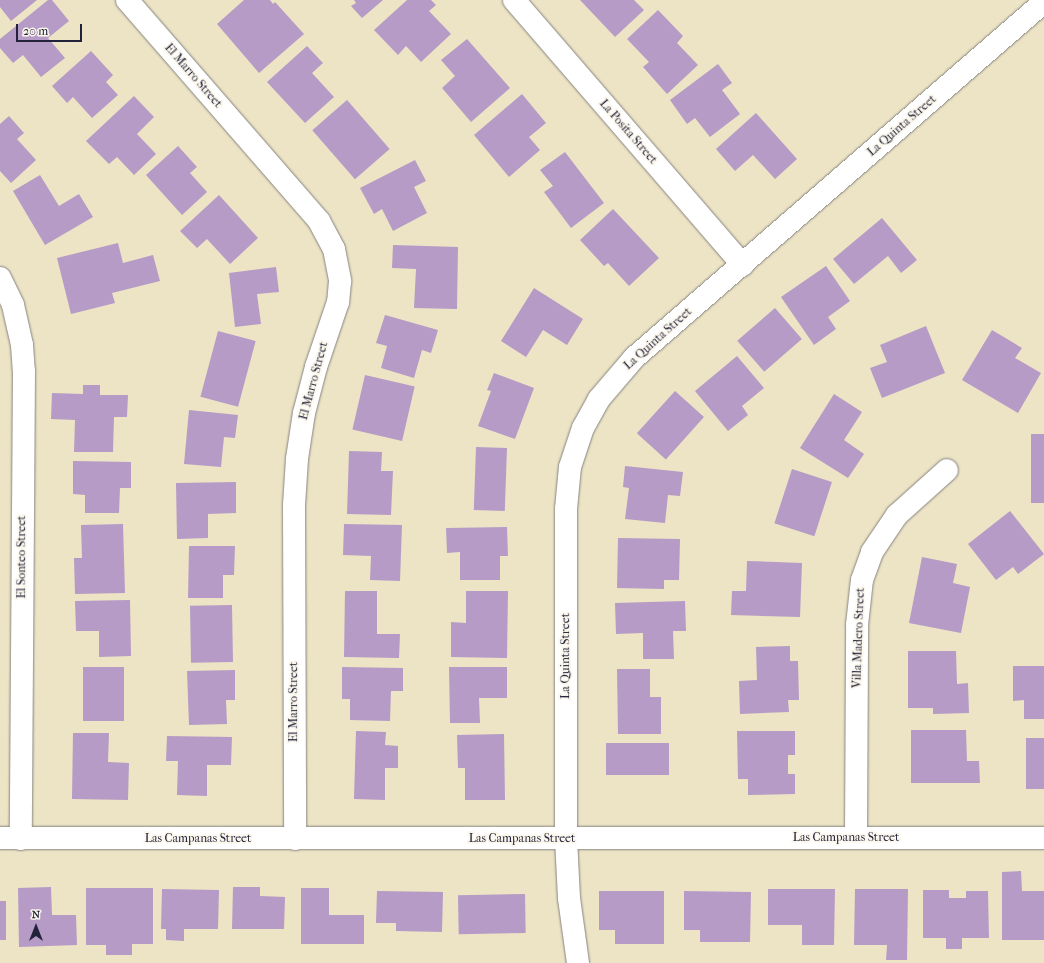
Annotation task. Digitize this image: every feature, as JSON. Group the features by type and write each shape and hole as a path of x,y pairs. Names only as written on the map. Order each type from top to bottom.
{"street":[{"name":"El Marro Street","path":"127,0 319,221 334,249 340,281 338,302 316,367 304,413 297,459 294,506 295,839"},
{"name":"La Posita Street","path":"514,0 743,264"},
{"name":"La Quinta Street","path":"578,963 569,898 566,839 566,509 568,481 575,447 583,428 599,399 634,358 1044,2"},
{"name":"El Sonteo Street","path":"0,278 13,306 22,345 24,371 10,838"},
{"name":"Villa Madero Street","path":"856,838 857,625 862,580 872,552 897,515 947,470"},
{"name":"Las Campanas Street","path":"10,838 1044,838"}],"building":[{"path":"0,0 37,0 11,21 0,7"},
{"path":"48,0 52,0 69,21 48,38 65,58 41,77 23,55 13,63 0,48 0,39"},
{"path":"244,0 270,0 273,4 275,2 304,34 259,73 217,24"},
{"path":"354,0 383,0 362,18 351,6 356,3"},
{"path":"407,0 431,0 436,5 429,11 451,34 421,62 406,46 398,55 374,30"},
{"path":"580,0 634,0 644,10 615,37"},
{"path":"658,10 683,36 677,43 698,65 667,94 643,67 649,62 627,39"},
{"path":"467,39 510,88 471,122 442,88 455,76 441,60"},
{"path":"307,46 323,63 312,73 334,97 305,123 267,82"},
{"path":"91,51 113,75 106,82 118,95 92,118 73,97 67,103 52,86"},
{"path":"718,64 732,83 722,90 740,114 710,137 695,118 687,124 670,100"},
{"path":"522,94 546,123 529,137 540,150 509,177 474,135"},
{"path":"134,96 154,117 137,134 156,154 134,175 117,157 109,164 86,141"},
{"path":"347,100 390,149 355,179 312,130"},
{"path":"756,113 797,159 775,179 753,155 735,171 716,149"},
{"path":"9,116 24,133 17,139 36,160 11,183 0,171 0,124"},
{"path":"178,146 197,167 190,173 207,192 182,215 146,175"},
{"path":"565,152 604,203 571,228 544,192 553,186 540,170"},
{"path":"415,160 426,181 414,187 427,213 393,231 382,209 374,214 360,188"},
{"path":"40,175 59,206 79,194 93,217 45,245 13,191"},
{"path":"219,195 258,238 230,264 207,239 197,248 180,231"},
{"path":"613,209 659,258 629,286 608,263 604,266 580,240"},
{"path":"882,218 917,260 901,273 888,256 854,284 833,259"},
{"path":"118,243 123,263 153,255 160,281 112,293 115,303 71,314 57,258"},
{"path":"393,245 458,247 457,309 414,308 416,269 392,268"},
{"path":"826,266 850,301 828,317 836,329 814,345 781,297"},
{"path":"276,267 279,292 257,294 261,324 235,327 229,273"},
{"path":"534,288 583,319 567,345 543,330 526,357 501,341"},
{"path":"775,308 802,339 764,372 737,341"},
{"path":"385,315 438,330 431,353 422,350 414,378 381,368 387,346 376,343"},
{"path":"926,326 945,373 882,398 870,368 887,362 880,345"},
{"path":"992,330 1022,348 1015,358 1041,373 1018,413 962,380"},
{"path":"218,331 256,341 238,407 200,397"},
{"path":"737,356 764,388 742,406 748,415 728,431 695,391"},
{"path":"494,373 534,388 515,439 478,426 491,391 487,390"},
{"path":"365,375 415,386 402,441 352,430"},
{"path":"83,385 100,385 100,395 128,395 127,417 114,417 113,452 74,452 75,420 51,419 52,393 83,394"},
{"path":"675,391 704,417 666,459 637,433"},
{"path":"834,394 862,412 844,440 864,454 848,478 800,448"},
{"path":"189,410 238,415 235,438 224,437 221,467 184,464"},
{"path":"1031,434 1044,434 1044,503 1031,503"},
{"path":"476,447 507,448 505,511 474,510"},
{"path":"349,451 382,452 381,471 393,471 391,515 347,514"},
{"path":"73,461 131,462 131,488 120,488 119,513 85,513 85,495 73,494"},
{"path":"625,466 683,472 680,496 668,495 665,523 625,519 629,488 623,487"},
{"path":"792,469 832,482 814,536 774,523"},
{"path":"236,482 236,513 208,514 208,538 177,539 176,483"},
{"path":"1010,511 1044,554 1018,574 1013,567 996,580 968,544"},
{"path":"123,524 125,593 75,594 74,558 82,558 81,525"},
{"path":"344,524 402,525 400,581 370,580 371,556 343,555"},
{"path":"507,527 508,556 500,556 500,580 460,580 460,552 447,553 446,528"},
{"path":"618,538 680,539 679,580 664,580 664,589 617,588"},
{"path":"189,546 235,546 234,575 223,575 223,598 188,598"},
{"path":"922,557 957,564 953,583 970,587 961,633 909,623"},
{"path":"747,561 802,563 800,617 731,615 732,591 746,591"},
{"path":"345,591 377,591 377,634 400,634 399,658 344,657"},
{"path":"466,591 508,591 507,658 451,657 451,622 466,623"},
{"path":"130,600 131,656 99,657 99,631 76,631 75,601"},
{"path":"685,601 686,631 673,631 674,659 643,659 643,633 616,634 615,603"},
{"path":"232,605 233,662 191,663 190,606"},
{"path":"790,646 790,661 798,661 799,700 788,700 789,712 740,714 739,681 757,680 756,647"},
{"path":"908,651 956,651 957,684 968,683 969,713 933,714 933,708 908,708"},
{"path":"1013,666 1044,666 1044,719 1024,719 1024,700 1013,701"},
{"path":"83,667 124,667 124,721 83,721"},
{"path":"342,667 403,668 403,691 391,691 390,721 350,720 350,699 342,699"},
{"path":"449,667 507,667 507,698 479,698 480,723 450,723"},
{"path":"617,669 650,669 650,697 661,697 661,734 618,734"},
{"path":"235,670 235,700 226,700 227,724 189,725 187,671"},
{"path":"911,730 966,730 967,761 979,761 980,783 911,783"},
{"path":"356,731 386,732 385,745 398,746 398,768 385,768 385,800 354,799"},
{"path":"737,731 795,731 795,755 788,755 788,774 795,774 795,794 748,795 748,779 738,779"},
{"path":"73,733 109,733 108,762 129,763 128,800 72,799"},
{"path":"504,734 505,800 465,800 465,768 458,768 457,735"},
{"path":"167,736 232,737 231,765 207,765 207,796 177,795 178,761 166,761"},
{"path":"1026,738 1044,738 1044,789 1026,789"},
{"path":"606,743 669,743 669,775 606,775"},
{"path":"1021,871 1022,891 1044,891 1044,940 1002,940 1002,872"},
{"path":"51,887 52,915 76,915 77,945 19,947 18,888"},
{"path":"233,887 260,887 260,896 285,897 284,929 232,929"},
{"path":"86,888 153,888 153,944 132,944 132,955 106,955 106,945 86,945"},
{"path":"301,888 329,888 329,915 364,915 364,944 301,944"},
{"path":"162,889 219,890 218,929 184,929 184,941 166,940 166,929 161,929"},
{"path":"768,889 835,889 834,945 802,945 802,925 768,925"},
{"path":"855,889 908,889 907,960 886,960 887,945 854,945"},
{"path":"923,890 949,890 949,898 966,898 966,891 988,891 989,938 962,938 962,949 946,949 946,938 923,938"},
{"path":"377,891 443,892 442,932 396,931 396,923 376,923"},
{"path":"599,891 664,891 664,944 615,944 615,930 599,930"},
{"path":"684,891 751,892 750,942 700,942 700,930 684,930"},
{"path":"525,894 526,933 459,934 458,895"},
{"path":"0,901 6,901 6,940 0,940"}]}
